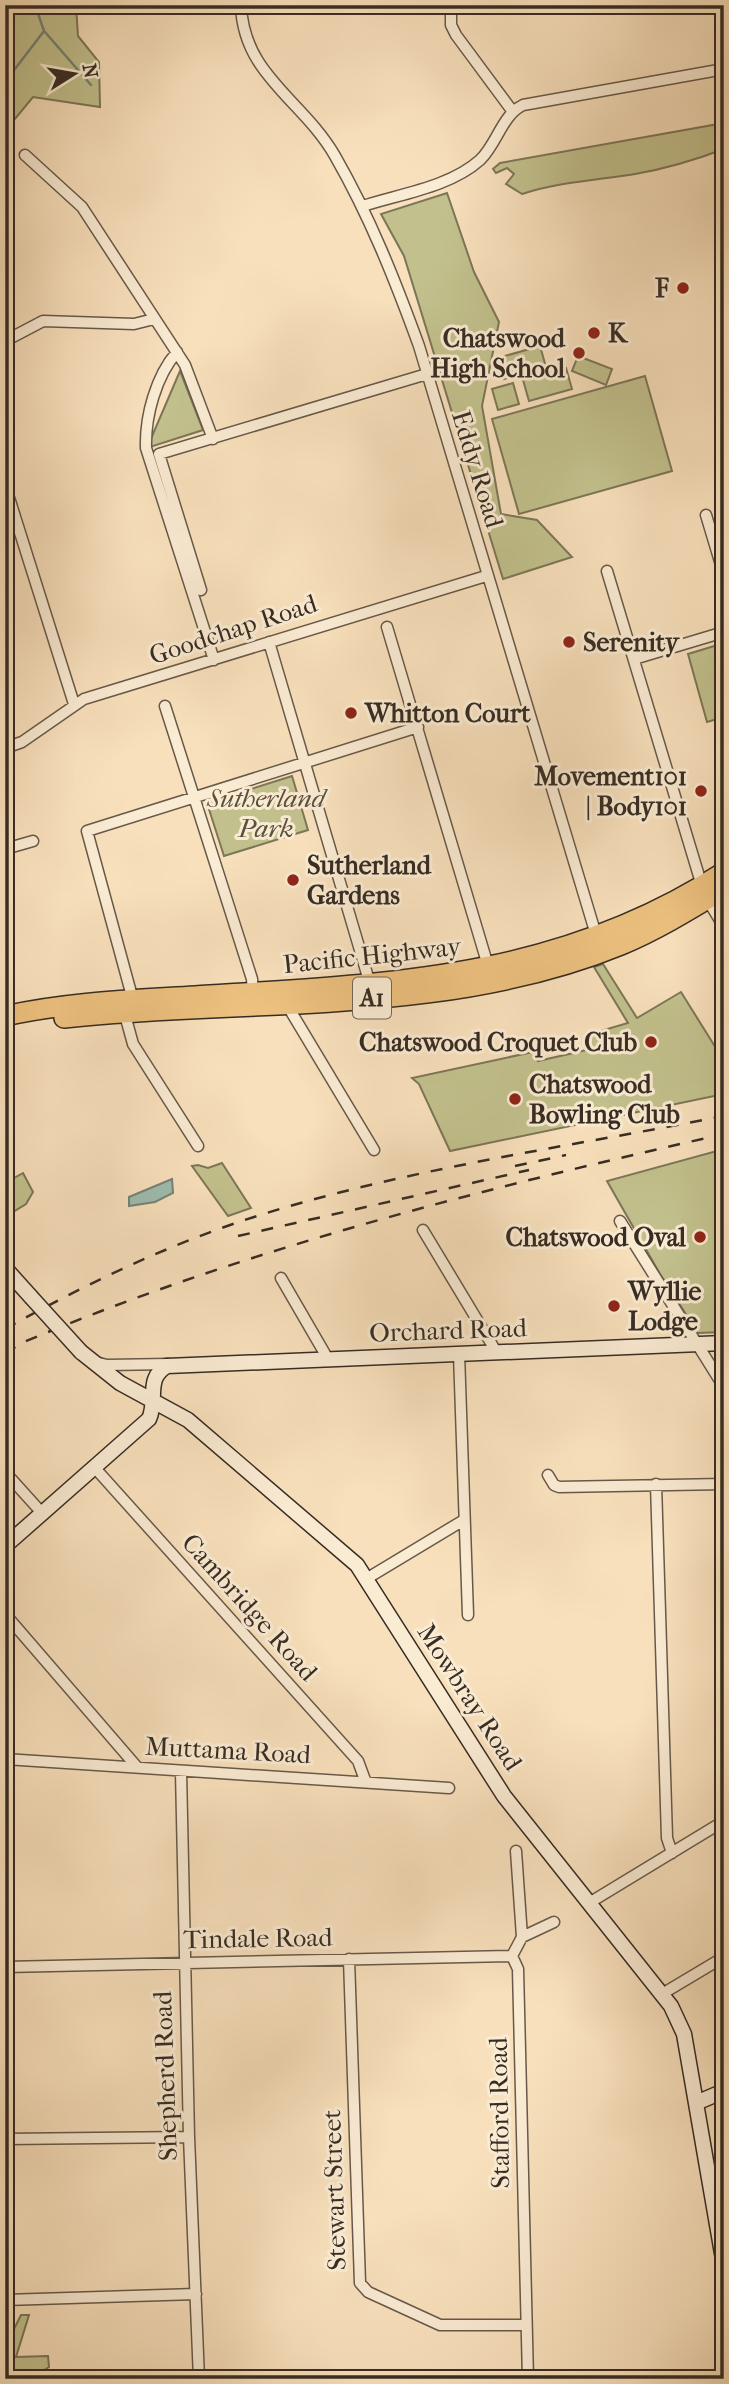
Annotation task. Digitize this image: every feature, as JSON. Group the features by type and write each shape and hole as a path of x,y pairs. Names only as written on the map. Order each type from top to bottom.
{"highway":[{"name":"Pacific Highway","path":"5,1016 61,1005 129,1008 287,1004 373,998 501,981 621,945 711,891 724,872"},
{"name":"Pacific Highway","path":"5,1029 129,1008 489,969 597,938 711,891"}],"main road":[{"name":"Mowbray Road","path":"5,1268 85,1356 120,1383 178,1413 201,1431 343,1550 366,1579 504,1796 662,1994 682,2026 720,2226 724,2265"},
{"name":"Orchard Road","path":"173,1364 724,1343"},
{"path":"5,1546 149,1419 155,1376 162,1368 173,1364"},
{"path":"696,2103 724,2091"}],"street":[{"name":"Eddy Road","path":"241,5 245,40 255,58 321,134 363,206 391,270 427,374 597,938"},
{"path":"452,5 451,25 456,35 513,112"},
{"path":"363,206 462,173 485,155 513,112 523,104 724,69"},
{"path":"25,155 82,206 177,352 191,377 213,439"},
{"path":"5,341 43,321 134,324 154,319"},
{"path":"177,352 163,368 145,432 146,448 214,660"},
{"path":"201,590 159,454 427,374"},
{"path":"5,485 74,704"},
{"path":"706,515 724,575"},
{"path":"607,571 724,927"},
{"name":"Goodchap Road","path":"5,748 22,742 74,704 486,576"},
{"path":"387,627 489,969"},
{"path":"634,659 724,632"},
{"path":"269,642 370,984"},
{"path":"165,706 252,979 253,993"},
{"path":"198,1146 133,1044 128,973 87,831 418,727"},
{"path":"5,849 33,841"},
{"path":"287,1004 374,1150"},
{"path":"621,1221 724,1387"},
{"path":"423,1230 497,1353"},
{"path":"281,1278 328,1359"},
{"path":"459,1354 468,1615"},
{"name":"Orchard Road","path":"85,1356 107,1365 173,1364"},
{"name":"Cambridge Road","path":"95,1468 358,1760 365,1780"},
{"path":"5,1472 43,1513"},
{"path":"548,1475 554,1485 559,1487 724,1484"},
{"path":"656,1484 667,1838 672,1853"},
{"path":"366,1579 464,1520"},
{"path":"5,1614 137,1767"},
{"name":"Muttama Road","path":"5,1759 181,1772 365,1780 449,1788"},
{"name":"Shepherd Road","path":"181,1772 189,2137 199,2379"},
{"path":"589,1903 724,1821"},
{"path":"512,1956 522,1937 516,1851"},
{"path":"522,1937 554,1922"},
{"name":"Tindale Road","path":"5,1967 512,1956"},
{"name":"Stafford Road","path":"512,1956 518,1969 528,2379"},
{"path":"662,1994 724,1956"},
{"name":"Stewart Street","path":"349,1959 360,2283 368,2292 440,2325 526,2325"},
{"path":"5,2139 189,2137"},
{"path":"5,2300 196,2294"}],"green space":[{"path":"5,5 76,5 78,36 99,62 100,107 33,97 5,131"},
{"path":"724,123 724,149 646,172 564,184 522,194 506,184 514,174 507,168 496,173 493,169 500,163"},
{"path":"447,193 474,272 499,322 482,406 501,514 537,520 572,557 503,579 404,256 381,214"},
{"path":"540,346 546,367 504,379 498,358"},
{"path":"578,356 612,369 606,385 572,371"},
{"path":"566,368 572,389 529,401 523,380"},
{"path":"180,371 203,430 147,448"},
{"path":"645,376 672,471 519,514 492,419"},
{"path":"513,383 519,404 498,410 492,389"},
{"path":"724,643 724,717 707,722 688,654"},
{"name":"Sutherland Park","path":"292,776 308,830 224,856 207,803"},
{"path":"603,964 637,1018 681,992 724,1061 724,1094 450,1151 419,1084 412,1078 533,1052 538,1061 591,1049 587,1035 628,1023 594,967"},
{"path":"724,1149 724,1332 698,1333 660,1274 607,1181"},
{"path":"222,1163 251,1208 228,1216 192,1166 208,1168"},
{"path":"23,1173 33,1192 26,1204 5,1217 5,1183"},
{"path":"21,2315 29,2315 16,2357 48,2356 49,2367 30,2379 5,2379 5,2347"}],"shaded area":[{"path":"172,1179 173,1193 155,1202 129,1206 129,1197"}],"waterway":[{"path":"5,82 44,31 35,5"},
{"path":"45,32 91,85"}],"railway":[{"path":"5,1329 128,1266 192,1239 314,1199 430,1171 724,1116"},
{"path":"5,1353 24,1342 109,1308 282,1249 458,1198 724,1134"},
{"path":"515,1166 566,1155"},
{"path":"238,1236 529,1170"}],"place":[{"name":"F","path":"683,288"},
{"name":"K","path":"594,333"},
{"name":"Chatswood High School","path":"579,353"},
{"name":"Serenity","path":"569,642"},
{"name":"Whitton Court","path":"351,713"},
{"name":"Movement101 | Body101","path":"701,791"},
{"name":"Sutherland Gardens","path":"293,880"},
{"name":"Chatswood Croquet Club","path":"651,1042"},
{"name":"Chatswood Bowling Club","path":"515,1099"},
{"name":"Chatswood Oval","path":"700,1237"},
{"name":"Wyllie Lodge","path":"614,1306"}]}
